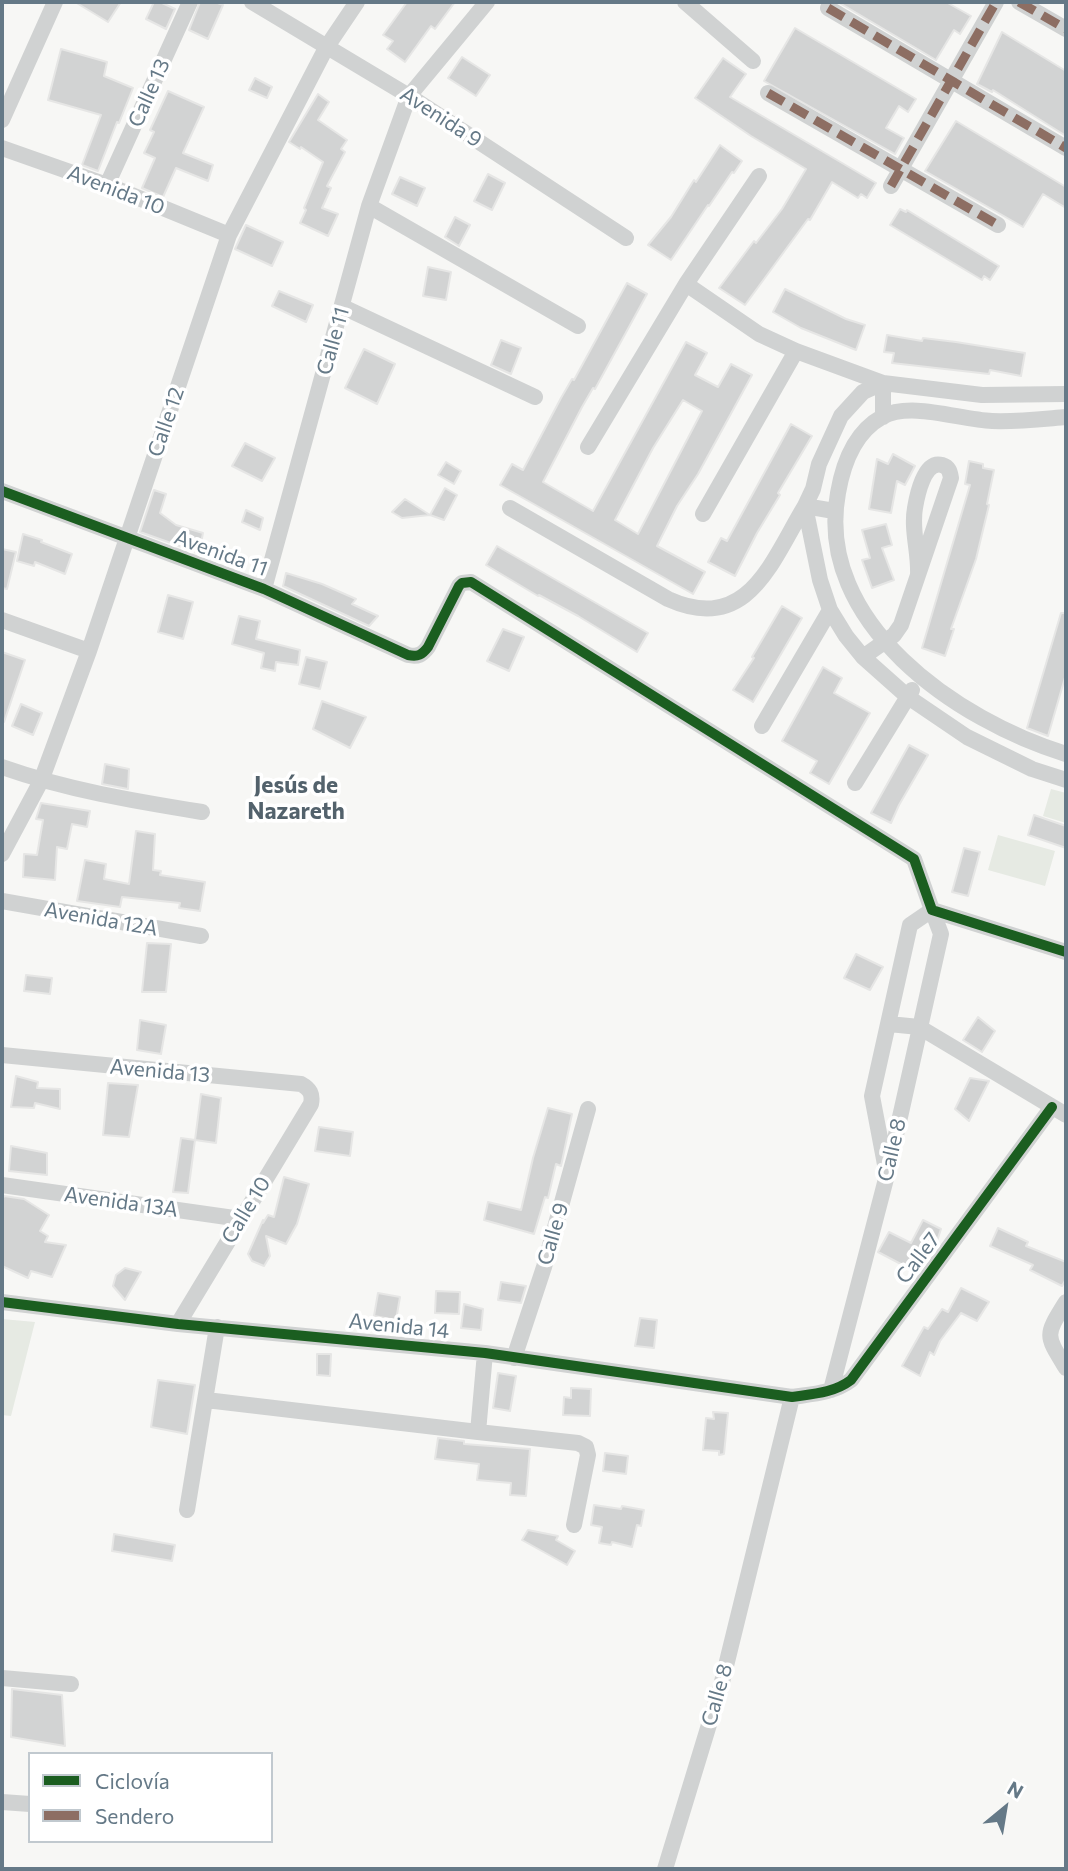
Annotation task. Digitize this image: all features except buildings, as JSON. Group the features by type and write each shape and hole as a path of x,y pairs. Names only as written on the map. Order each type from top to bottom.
{"street":[{"path":"2,120 55,2"},
{"name":"Calle 13","path":"107,185 190,2"},
{"name":"Avenida 9","path":"252,2 409,96 626,238"},
{"name":"Calle 12","path":"2,854 41,781 89,651 229,235 326,48 357,2"},
{"name":"Calle 11","path":"264,589 369,206 409,96 487,2"},
{"path":"685,2 753,61"},
{"path":"891,186 996,2"},
{"path":"1019,2 1066,29"},
{"path":"828,8 1066,148"},
{"path":"768,93 998,225"},
{"name":"Avenida 10","path":"2,148 107,185 229,235"},
{"path":"588,447 687,284 759,176"},
{"path":"369,206 578,326"},
{"path":"687,284 759,334 796,351 883,383 982,395 1063,395 1062,417 989,421 900,411 883,417 865,429 849,455 841,475 834,511 842,570 855,603 885,642 921,677 975,714 1044,747 1066,754"},
{"path":"343,307 535,397"},
{"path":"703,514 796,351"},
{"path":"883,383 883,417"},
{"path":"510,508 686,607 703,610 731,604 755,588 805,506 813,489 819,464 841,416 863,392 883,383"},
{"path":"863,657 894,635 901,625 951,478 949,471 942,465 933,466 928,471 915,508 918,574"},
{"path":"921,486 938,514"},
{"name":"Avenida 11","path":"2,491 127,540 264,589 408,655 424,653"},
{"path":"805,506 834,511"},
{"path":"805,506 820,580 830,610 863,657 908,697 967,737 1032,769 1066,780"},
{"name":"Calle 8","path":"424,653 459,586 461,583 471,582 914,859 941,934 887,1175 831,1391"},
{"path":"762,726 830,610"},
{"path":"2,620 89,651"},
{"path":"855,783 921,677"},
{"path":"967,737 975,714"},
{"path":"2,767 41,781 126,800 202,812"},
{"name":"Avenida 12A","path":"2,901 201,936"},
{"path":"887,1175 872,1096 910,925 932,910 1066,952"},
{"path":"889,1024 919,1027 1066,1115"},
{"name":"Avenida 13","path":"2,1055 301,1084 309,1088 313,1096"},
{"name":"Calle 10","path":"178,1324 311,1104 313,1096"},
{"name":"Calle7","path":"792,1397 831,1391 850,1380 1052,1107"},
{"name":"Calle 9","path":"514,1358 544,1267 588,1109"},
{"name":"Avenida 13A","path":"2,1185 241,1219"},
{"name":"Avenida 14","path":"2,1302 178,1324 485,1353 792,1397"},
{"path":"1066,1302 1051,1326 1049,1336 1050,1343 1066,1368"},
{"path":"187,1510 217,1327"},
{"path":"478,1432 485,1353"},
{"name":"Calle 8","path":"665,1869 722,1682 792,1397"},
{"path":"206,1400 578,1443 586,1447 588,1455 573,1525"},
{"path":"2,1678 71,1684"},
{"path":"2,1802 28,1804"}],"shaded area":[{"path":"1051,789 1066,793 1066,823 1043,816"},
{"path":"998,835 1055,851 1045,886 988,870"},
{"path":"2,1319 35,1322 11,1416 2,1415"}],"marked path":[{"path":"891,186 996,2"},
{"path":"1019,2 1066,29"},
{"path":"828,8 1066,148"},
{"path":"768,93 998,225"}],"cycle path":[{"path":"2,491 264,589 408,655 422,654 426,650 459,586 471,582 914,859 932,910 1066,952"},
{"path":"2,1302 178,1324 485,1353 792,1397 815,1394 837,1388 851,1380 1052,1107"}],"district":[{"name":"Jesús de Nazareth","path":"296,798"}]}
